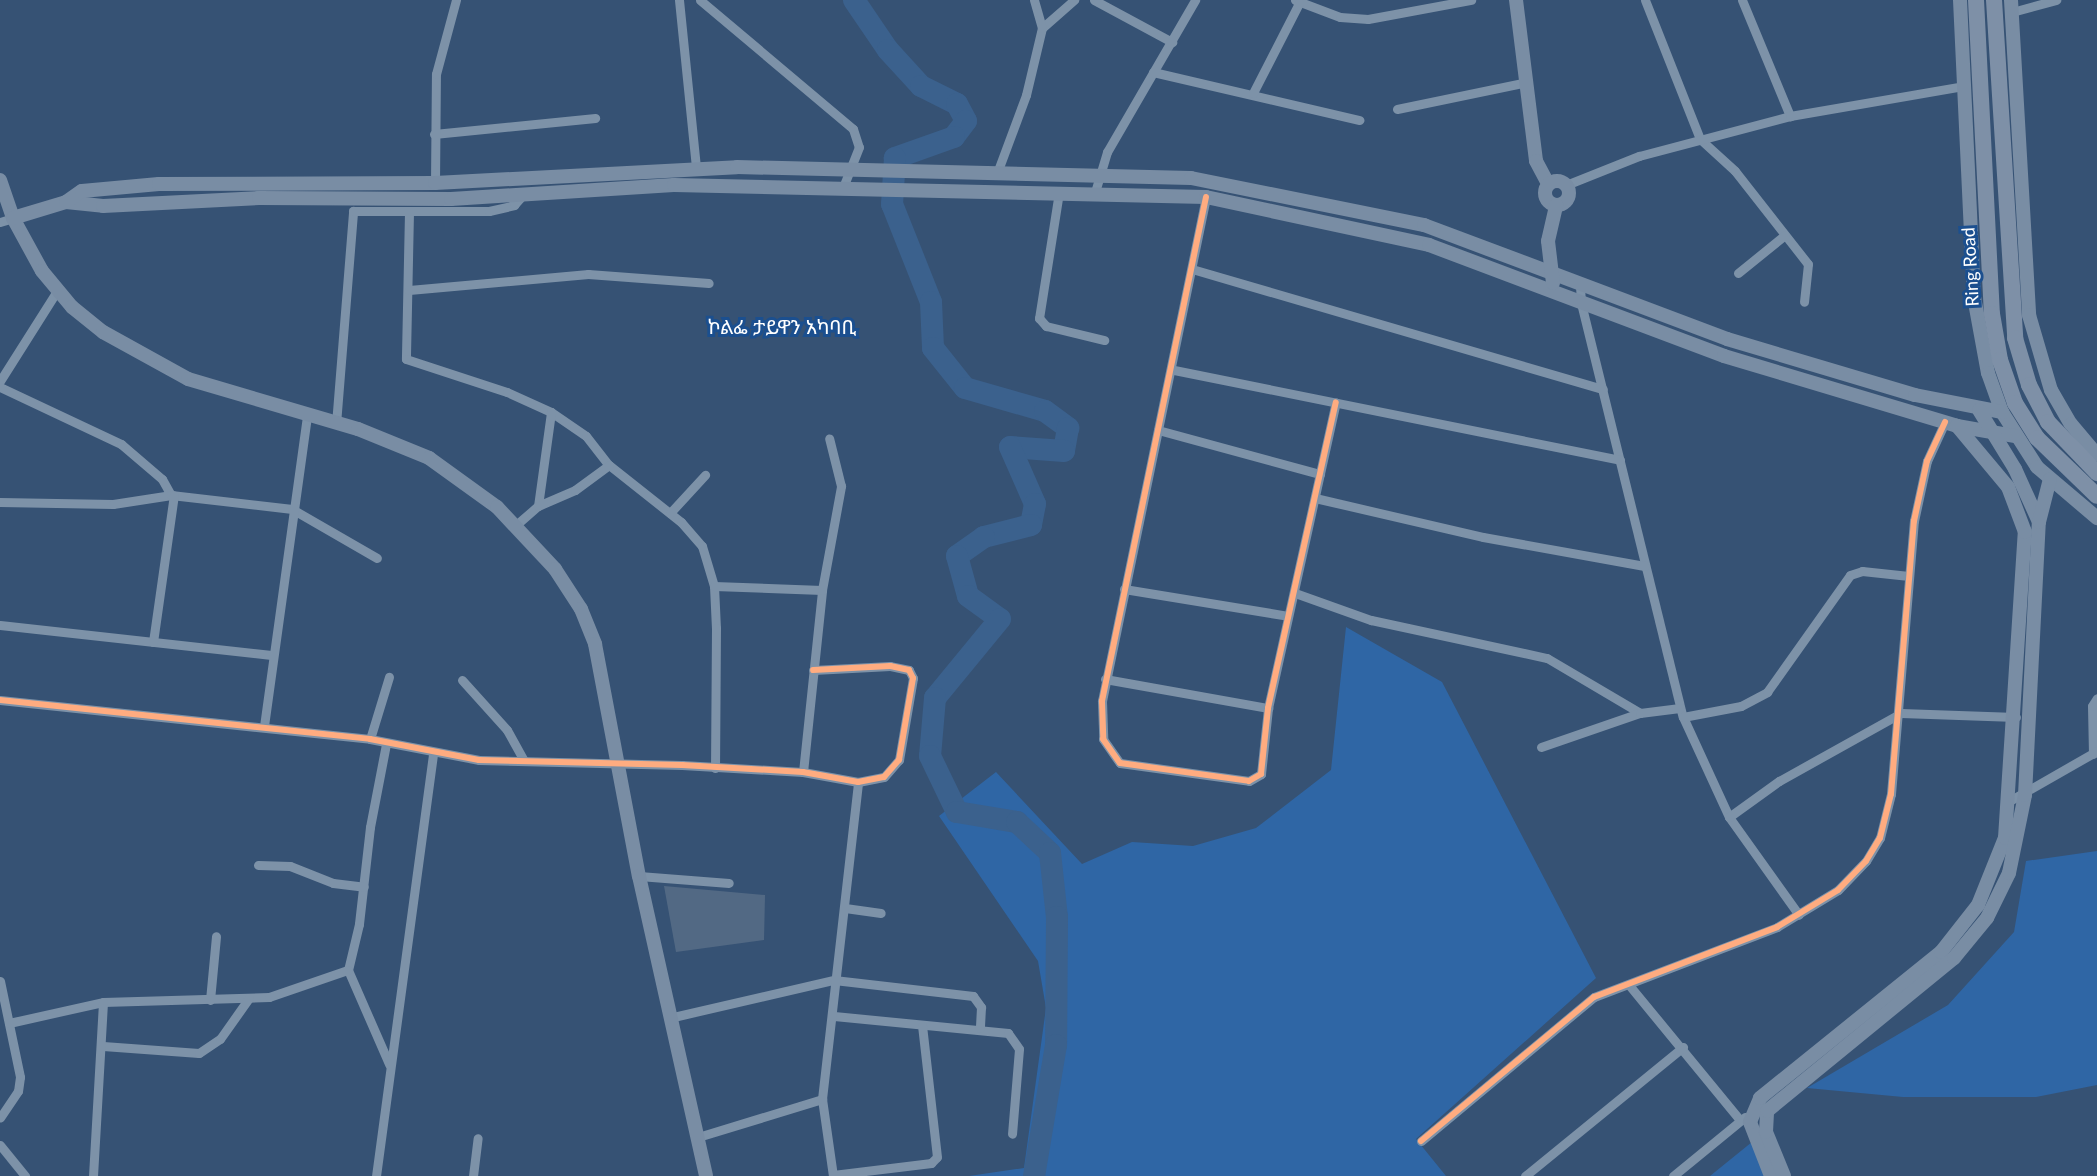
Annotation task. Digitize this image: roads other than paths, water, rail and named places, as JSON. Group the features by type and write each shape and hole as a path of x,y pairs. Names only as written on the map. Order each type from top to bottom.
{"highway":[{"name":"Ring Road","path":"1976,0 1992,314 2000,360 2015,403 2037,438 2097,496"},
{"name":"Ring Road","path":"1994,0 2015,338 2029,385 2048,422 2097,473"}],"main road":[{"path":"1516,0 1536,161 1548,184 1545,197 1556,205"},
{"path":"1960,0 1976,319 2002,412 2015,436 2049,479 2097,518"},
{"path":"2012,6 2029,315 2051,390 2071,424 2097,455"},
{"path":"6,220 66,202 81,191 159,184 435,183 696,168 997,172 1229,182 1396,217 1727,339 1915,395 1979,410 2002,412"},
{"path":"0,180 6,220 57,291 103,332 188,378 307,417 336,424 429,458 516,525 555,569 588,623 619,765 639,876 669,1018 706,1176"},
{"path":"1548,184 1557,181 1566,185 1568,198 1556,205 1548,241 1555,294"},
{"path":"400,183 400,199"},
{"path":"66,202 103,206 259,198 400,199 524,195 674,185 880,191 1095,192 1206,197 1409,239 1713,352 1951,424 1993,434 2015,436"},
{"path":"1911,411 1915,395"},
{"path":"1979,410 2039,522"},
{"path":"1771,1176 1745,1117 1766,1092 1920,970 1959,932 1996,869 2011,800 2024,522 2008,487 1951,424"},
{"path":"1784,1176 1766,1132 1767,1111 1928,982 1977,933 2014,859 2025,795 2039,522 2049,479"}],"street":[{"path":"435,183 436,74 456,0"},
{"path":"679,0 696,168"},
{"path":"700,0 853,129 859,147 842,190"},
{"path":"997,172 1026,95 1042,28 1034,0"},
{"path":"1042,28 1074,0"},
{"path":"1094,0 1172,42"},
{"path":"1095,192 1097,175 1195,0"},
{"path":"1253,93 1297,1 1340,18 1368,19 1471,0"},
{"path":"1645,0 1700,139 1735,171 1808,264 1804,302"},
{"path":"1742,0 1790,116"},
{"path":"2012,6 2056,0"},
{"path":"1153,72 1253,93 1359,120"},
{"path":"1397,109 1527,82"},
{"path":"1566,185 1612,165 1790,116 1964,86"},
{"path":"435,134 595,118"},
{"path":"1059,192 1039,318 1046,326 1104,340"},
{"path":"336,424 352,213 358,209 409,212 501,209 524,195"},
{"path":"1206,197 1174,370 1158,430 1105,679 1102,732 1110,754 1119,763 1257,778 1268,708 1336,402"},
{"path":"409,212 409,290 404,351 408,362 507,392 550,412 586,436 609,465 670,513 702,546 714,586 715,768"},
{"path":"1738,273 1785,235"},
{"path":"1192,269 1604,389"},
{"path":"409,290 588,274 710,283"},
{"path":"1580,285 1581,303 1682,713 1729,817 1799,915"},
{"path":"0,381 57,291"},
{"path":"1174,370 1620,460"},
{"path":"0,387 121,444 162,479 173,495 153,642"},
{"path":"538,506 550,412"},
{"path":"264,726 271,655 307,417"},
{"path":"1420,1141 1456,1116 1573,1011 1594,997 1742,943 1799,915 1852,876 1880,838 1901,713 1909,576 1922,480 1951,424"},
{"path":"1158,430 1320,474"},
{"path":"803,772 822,590 841,486 829,438"},
{"path":"516,525 538,506 575,490 609,465"},
{"path":"670,513 705,475"},
{"path":"0,502 113,504 173,495 292,509 377,558"},
{"path":"1315,498 1483,537 1644,566"},
{"path":"1541,747 1640,712 1682,713 1741,706 1767,692 1850,575 1862,571 1909,576"},
{"path":"714,586 822,590"},
{"path":"1124,589 1288,616"},
{"path":"1295,593 1371,620 1547,658 1640,712"},
{"path":"0,625 271,655"},
{"path":"0,700 370,738 386,744 434,754 524,761 803,772 858,782 884,777 899,760 912,674 905,666 813,670"},
{"path":"370,738 389,677"},
{"path":"1105,679 1268,708"},
{"path":"462,680 507,730 524,761"},
{"path":"2011,800 2025,795 2095,752 2092,705 2097,698"},
{"path":"1729,817 1779,781 1901,713 2016,717"},
{"path":"386,744 364,887 348,970 389,1064"},
{"path":"376,1176 389,1064 416,903 434,754"},
{"path":"858,782 834,980 834,1016 822,1099 833,1176 935,1159 922,1026"},
{"path":"258,865 310,871 333,884 364,887"},
{"path":"639,876 729,883"},
{"path":"844,908 881,913"},
{"path":"210,1000 216,936"},
{"path":"9,1023 103,1002 249,998 296,991 348,970"},
{"path":"669,1018 834,980 973,996 981,1007 980,1028"},
{"path":"0,981 20,1085 0,1118"},
{"path":"1629,985 1745,1117 1673,1176"},
{"path":"103,1047 199,1053 220,1039 249,998"},
{"path":"93,1176 103,1047 103,1002"},
{"path":"834,1016 922,1026 980,1028 1008,1033 1019,1049 1012,1134"},
{"path":"1526,1176 1683,1047"},
{"path":"698,1137 822,1099"},
{"path":"474,1176 478,1138"},
{"path":"0,1145 25,1176"}],"waterway":[{"path":"854,0 888,50 921,86 957,104 966,121 954,137 895,158 892,204 931,302 933,348 965,388 1045,411 1068,428 1064,451 1010,447 1035,504 1031,525 984,537 957,556 968,596 1000,619 935,698 930,756 957,812 1017,822 1050,853 1057,917 1056,1045 1034,1176"}],"district":[{"name":"ኮልፌ ታይዋን አካባቢ","path":"782,326"}]}
